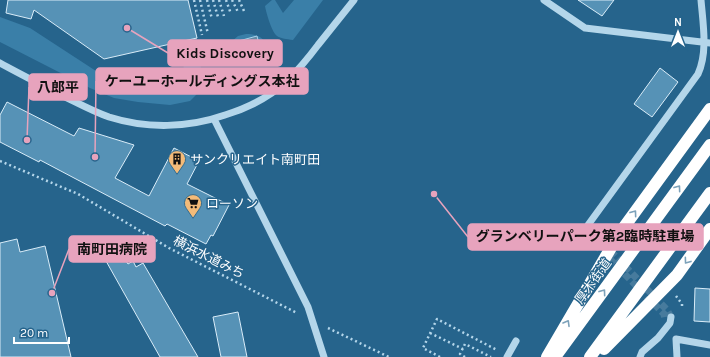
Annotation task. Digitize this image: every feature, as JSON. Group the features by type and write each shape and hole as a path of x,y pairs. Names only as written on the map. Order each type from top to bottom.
{"highway":[{"path":"547,357 619,234 710,109"},
{"name":"厚木街道","path":"555,357 710,144"},
{"path":"590,357 710,193"},
{"path":"596,357 677,275 710,229"}],"street":[{"path":"0,63 84,106 109,117 154,125 196,123 214,119 254,104 285,83 302,65 354,0"},
{"path":"544,0 585,28 707,43"},
{"path":"590,225 594,216 698,74 702,66 707,43 701,0"},
{"path":"214,119 308,307 324,357"},
{"path":"640,357 642,352 670,323 668,318"},
{"path":"678,357 676,339 710,345"},
{"path":"507,357 516,341"}],"path":[{"path":"194,0 202,35"},
{"path":"200,0 208,34"},
{"path":"207,0 212,19"},
{"path":"213,0 218,17"},
{"path":"219,0 224,16"},
{"path":"226,0 231,14"},
{"path":"232,0 238,12"},
{"path":"239,0 244,11"},
{"name":"横浜水道みち","path":"0,161 78,194 169,248 389,357"},
{"path":"440,357 423,348 438,319 498,351"},
{"path":"430,333 463,349"},
{"path":"465,357 460,354 466,344 490,357"}],"shaded area":[{"path":"272,0 275,0 283,13 294,0 323,0 293,40 279,37 273,32 265,6"},
{"path":"0,17 30,28 96,71 183,78 185,41 197,38 202,77 201,87 190,101 170,105 114,98 90,88 0,42"},
{"path":"246,34 258,36 265,43 266,51 255,59 247,59 233,55 231,42 238,36"},
{"path":"257,36 258,40 252,42 254,49 247,51 248,56 241,58 239,49 237,49 235,42"}],"building":[{"path":"8,0 188,0 197,38 104,59 34,10 31,19 6,13"},
{"path":"578,0 614,0 602,16"},
{"path":"660,68 678,82 652,117 634,104"},
{"path":"7,102 74,136 79,128 134,145 115,178 149,196 174,148 199,161 187,184 229,205 213,236 211,235 206,244 167,224 165,226 40,160 39,162 0,142 0,115"},
{"path":"17,239 20,252 45,246 71,357 0,357 0,243"},
{"path":"121,253 128,264 133,261 136,267 143,263 198,357 160,357 106,261"},
{"path":"695,288 710,289 710,322 694,321"},
{"path":"238,312 247,357 221,357 213,317"}],"tunnel":[{"path":"588,225 588,231 592,241 664,314 665,320"},
{"path":"592,226 596,236 667,310 671,317"}],"place":[{"name":"Kids Discovery","path":"127,28"},
{"name":"八郎平","path":"27,140"},
{"name":"ケーユーホールディングス本社","path":"95,157"},
{"name":"サンクリエイト南町田","path":"177,174"},
{"name":"グランベリーパーク第2臨時駐車場","path":"434,194"},
{"name":"ローソン","path":"193,218"},
{"name":"南町田病院","path":"52,293"}]}
